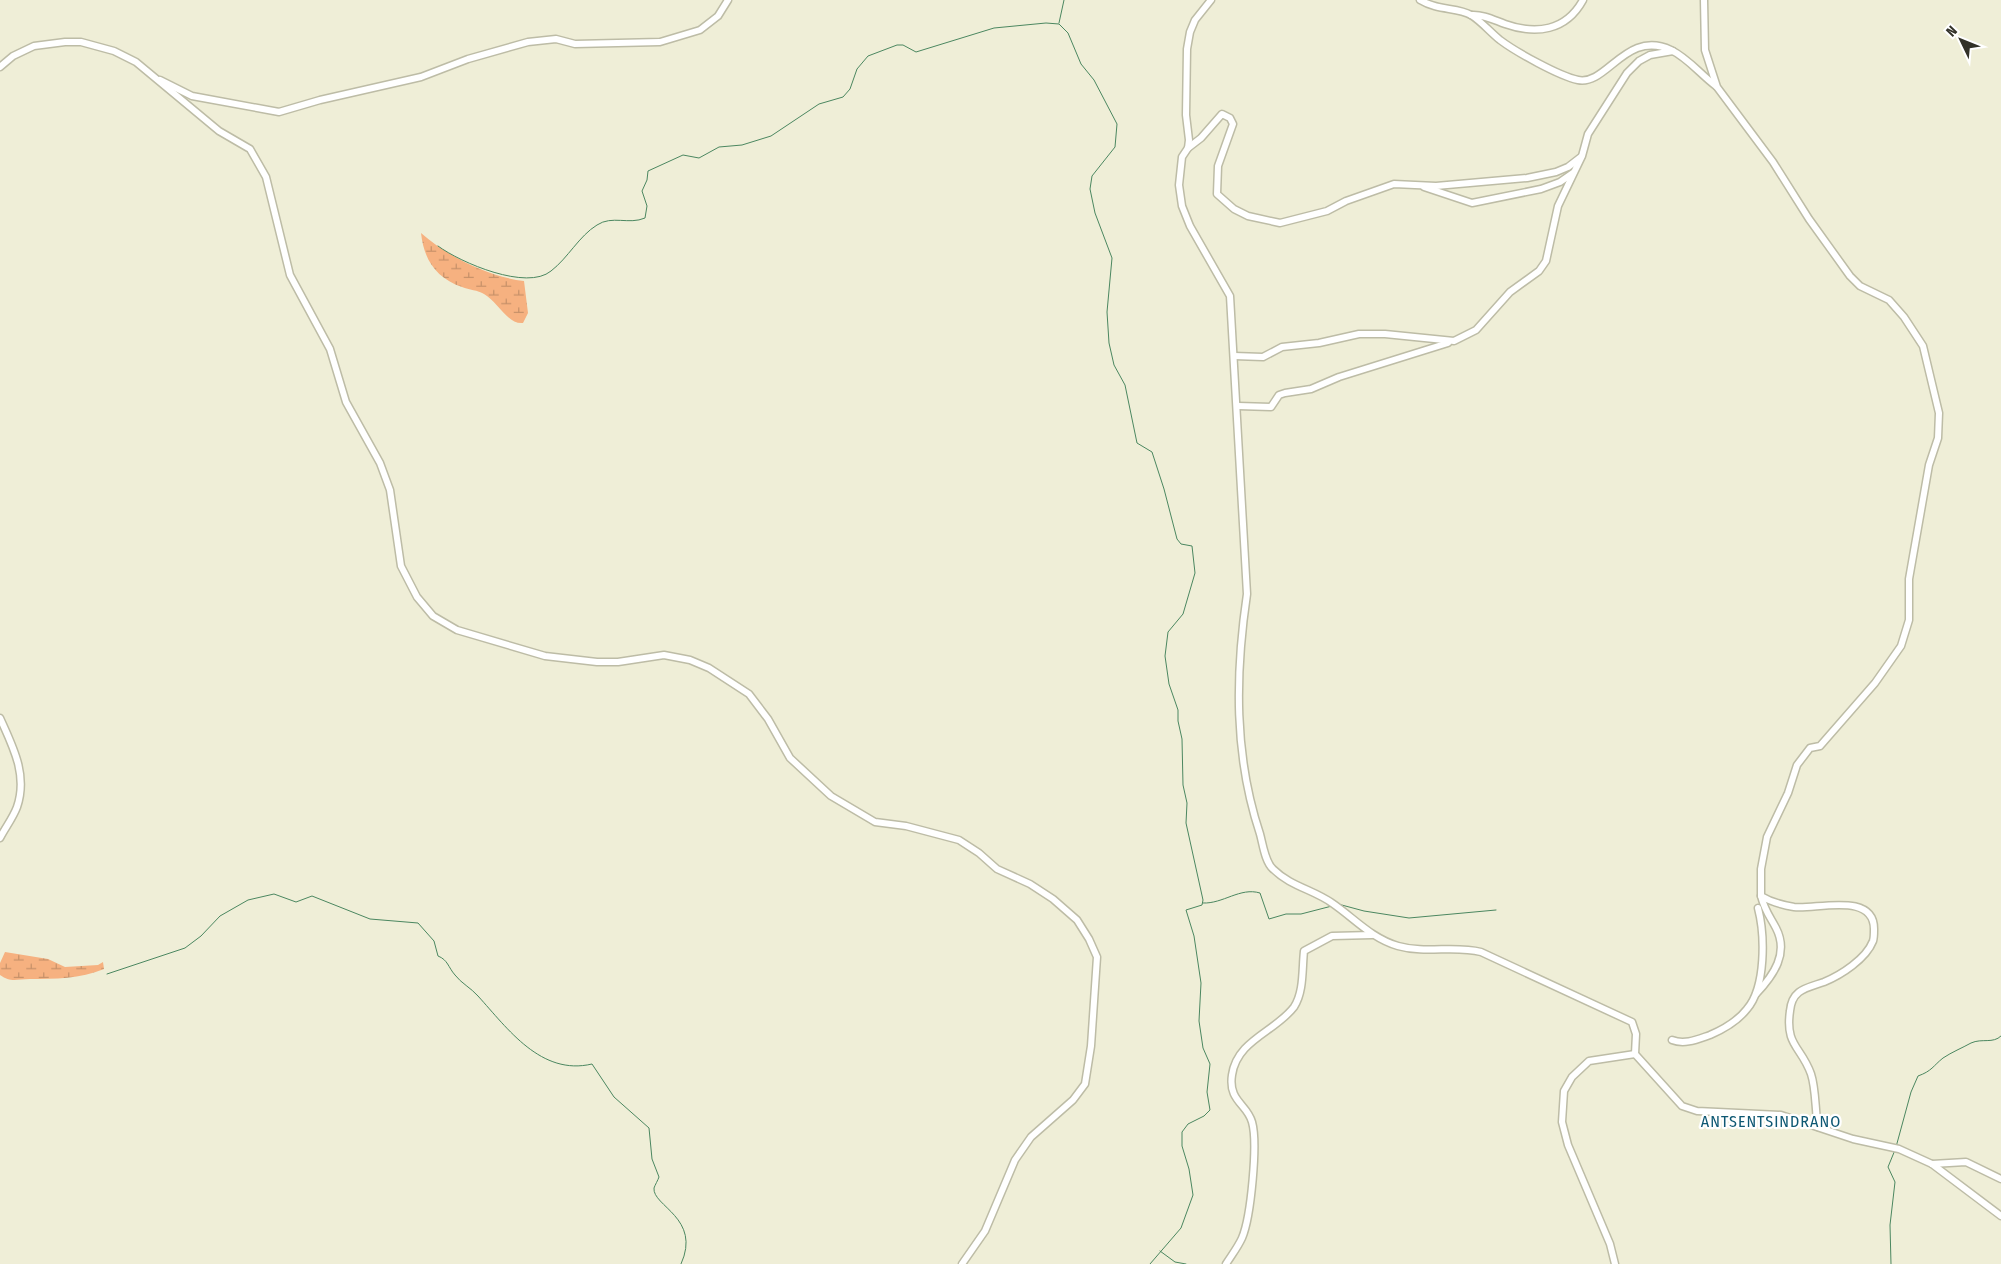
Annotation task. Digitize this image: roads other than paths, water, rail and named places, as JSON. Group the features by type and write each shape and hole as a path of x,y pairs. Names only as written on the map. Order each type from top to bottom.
{"street":[{"path":"155,77 192,96 279,112 320,100 421,77 468,59 528,42 556,39 575,44 660,42 700,30 718,16 728,0"},
{"path":"1188,148 1186,114 1188,41 1195,20 1212,0"},
{"path":"1420,0 1438,9 1471,15 1478,14 1508,25 1536,31 1550,30 1564,22 1583,0"},
{"path":"1704,0 1705,50 1717,87"},
{"path":"1471,15 1501,41 1532,60 1578,80 1588,80 1595,77 1620,57 1634,49 1653,46 1673,51 1717,87 1773,162 1809,219 1850,276 1860,286 1889,300 1904,316 1923,346 1939,413 1938,438 1927,474 1909,579 1909,620 1901,646 1875,684 1820,746 1810,748 1797,765 1788,793 1766,837 1761,869 1761,896 1765,913 1775,926 1781,941 1782,952 1776,966 1755,994"},
{"path":"0,67 13,56 34,46 81,42 114,51 136,62 220,131 246,145 257,159 266,177 290,275 330,349 346,402 380,463 390,490 401,566 417,597 433,616 456,630 545,656 597,662 618,662 664,655 690,660 708,668 749,694 768,720 790,758 831,796 852,811 876,822 906,826 959,840 997,868 1030,884 1053,899 1077,920 1089,939 1097,957 1091,1046 1085,1084 1074,1100 1031,1137 1015,1160 985,1231 962,1264"},
{"path":"1238,406 1271,407 1280,395 1285,393 1311,389 1339,377 1454,341 1476,330 1510,292 1539,271 1546,261 1558,206 1582,156 1588,134 1627,73 1639,60 1650,55 1673,51"},
{"path":"1582,156 1564,169 1527,178 1446,185 1394,184 1346,201 1327,211 1280,223 1248,216 1234,209 1217,194 1218,166 1233,124 1230,118 1222,114 1201,138 1188,148 1182,157 1179,185 1182,206 1190,226 1230,296 1238,406 1247,594 1241,632 1238,734 1246,786 1272,868 1297,885 1316,892 1372,935 1398,946 1426,951 1468,949 1481,952 1632,1022 1636,1034 1635,1054 1682,1106 1697,1111 1781,1115 1853,1139 1896,1148 1932,1164 2001,1216"},
{"path":"1416,184 1472,203 1541,189 1560,182 1575,171"},
{"path":"1234,356 1263,357 1282,347 1319,343 1359,334 1385,334 1454,341"},
{"path":"0,718 18,757 22,786 17,808 0,838"},
{"path":"1761,896 1770,901 1795,907 1820,904 1862,908 1869,912 1874,922 1874,941 1864,954 1847,970 1824,981 1806,986 1794,995 1790,1006 1788,1025 1791,1040 1811,1074 1818,1127"},
{"path":"1672,1040 1679,1042 1696,1040 1724,1029 1749,1008 1755,994 1764,953 1758,908"},
{"path":"1226,1264 1242,1237 1252,1184 1255,1136 1252,1119 1235,1099 1231,1077 1235,1061 1252,1040 1280,1021 1294,1006 1300,991 1304,951 1332,936 1372,935"},
{"path":"1615,1264 1610,1244 1568,1146 1562,1122 1564,1091 1572,1076 1589,1061 1635,1054"},
{"path":"1932,1164 1966,1162 2001,1179"}],"waterway":[{"path":"1059,23 1064,0"},
{"path":"438,246 462,260 494,272 526,278 540,276 557,266 585,235 597,225 615,220 633,221 645,218 647,206 642,191 647,180 648,171 683,155 699,158 719,147 742,145 771,136 819,104 843,97 850,89 857,69 868,56 897,45 903,45 916,52 994,28 1046,23 1059,24 1068,33 1081,64 1094,80 1117,124 1115,147 1092,176 1090,189 1095,213 1112,258 1107,312 1109,343 1114,365 1125,385 1137,443 1152,452 1177,539 1181,544 1192,546 1195,573 1183,614 1168,632 1165,656 1169,684 1178,710 1178,721 1182,739 1183,785 1187,803 1186,823 1203,900 1202,905 1186,910 1194,936 1201,983 1199,1021 1203,1048 1210,1064 1207,1092 1210,1110 1204,1116 1188,1124 1182,1132 1182,1146 1189,1169 1193,1195 1181,1228 1150,1264"},
{"path":"1203,903 1218,901 1245,892 1260,893 1269,919 1286,914 1301,914 1332,906"},
{"path":"107,974 185,948 201,936 220,916 248,900 274,894 296,902 312,896 370,919 418,923 434,941 438,956 446,962 457,978 475,993 527,1047 557,1063 574,1066 592,1064 614,1097 649,1128 652,1159 659,1177 654,1188 655,1195 675,1216 681,1224 685,1235 686,1248 681,1264"},
{"path":"1338,904 1364,911 1409,918 1496,910"},
{"path":"1896,1147 1911,1092 1918,1076 1929,1070 1946,1056 1971,1043 1994,1040 2001,1036"},
{"path":"1891,1264 1890,1225 1895,1182 1888,1167 1895,1150"},
{"path":"1160,1251 1175,1262 1186,1264"}],"district":[{"name":"ANTSENTSINDRANO","path":"1771,1121"}]}
